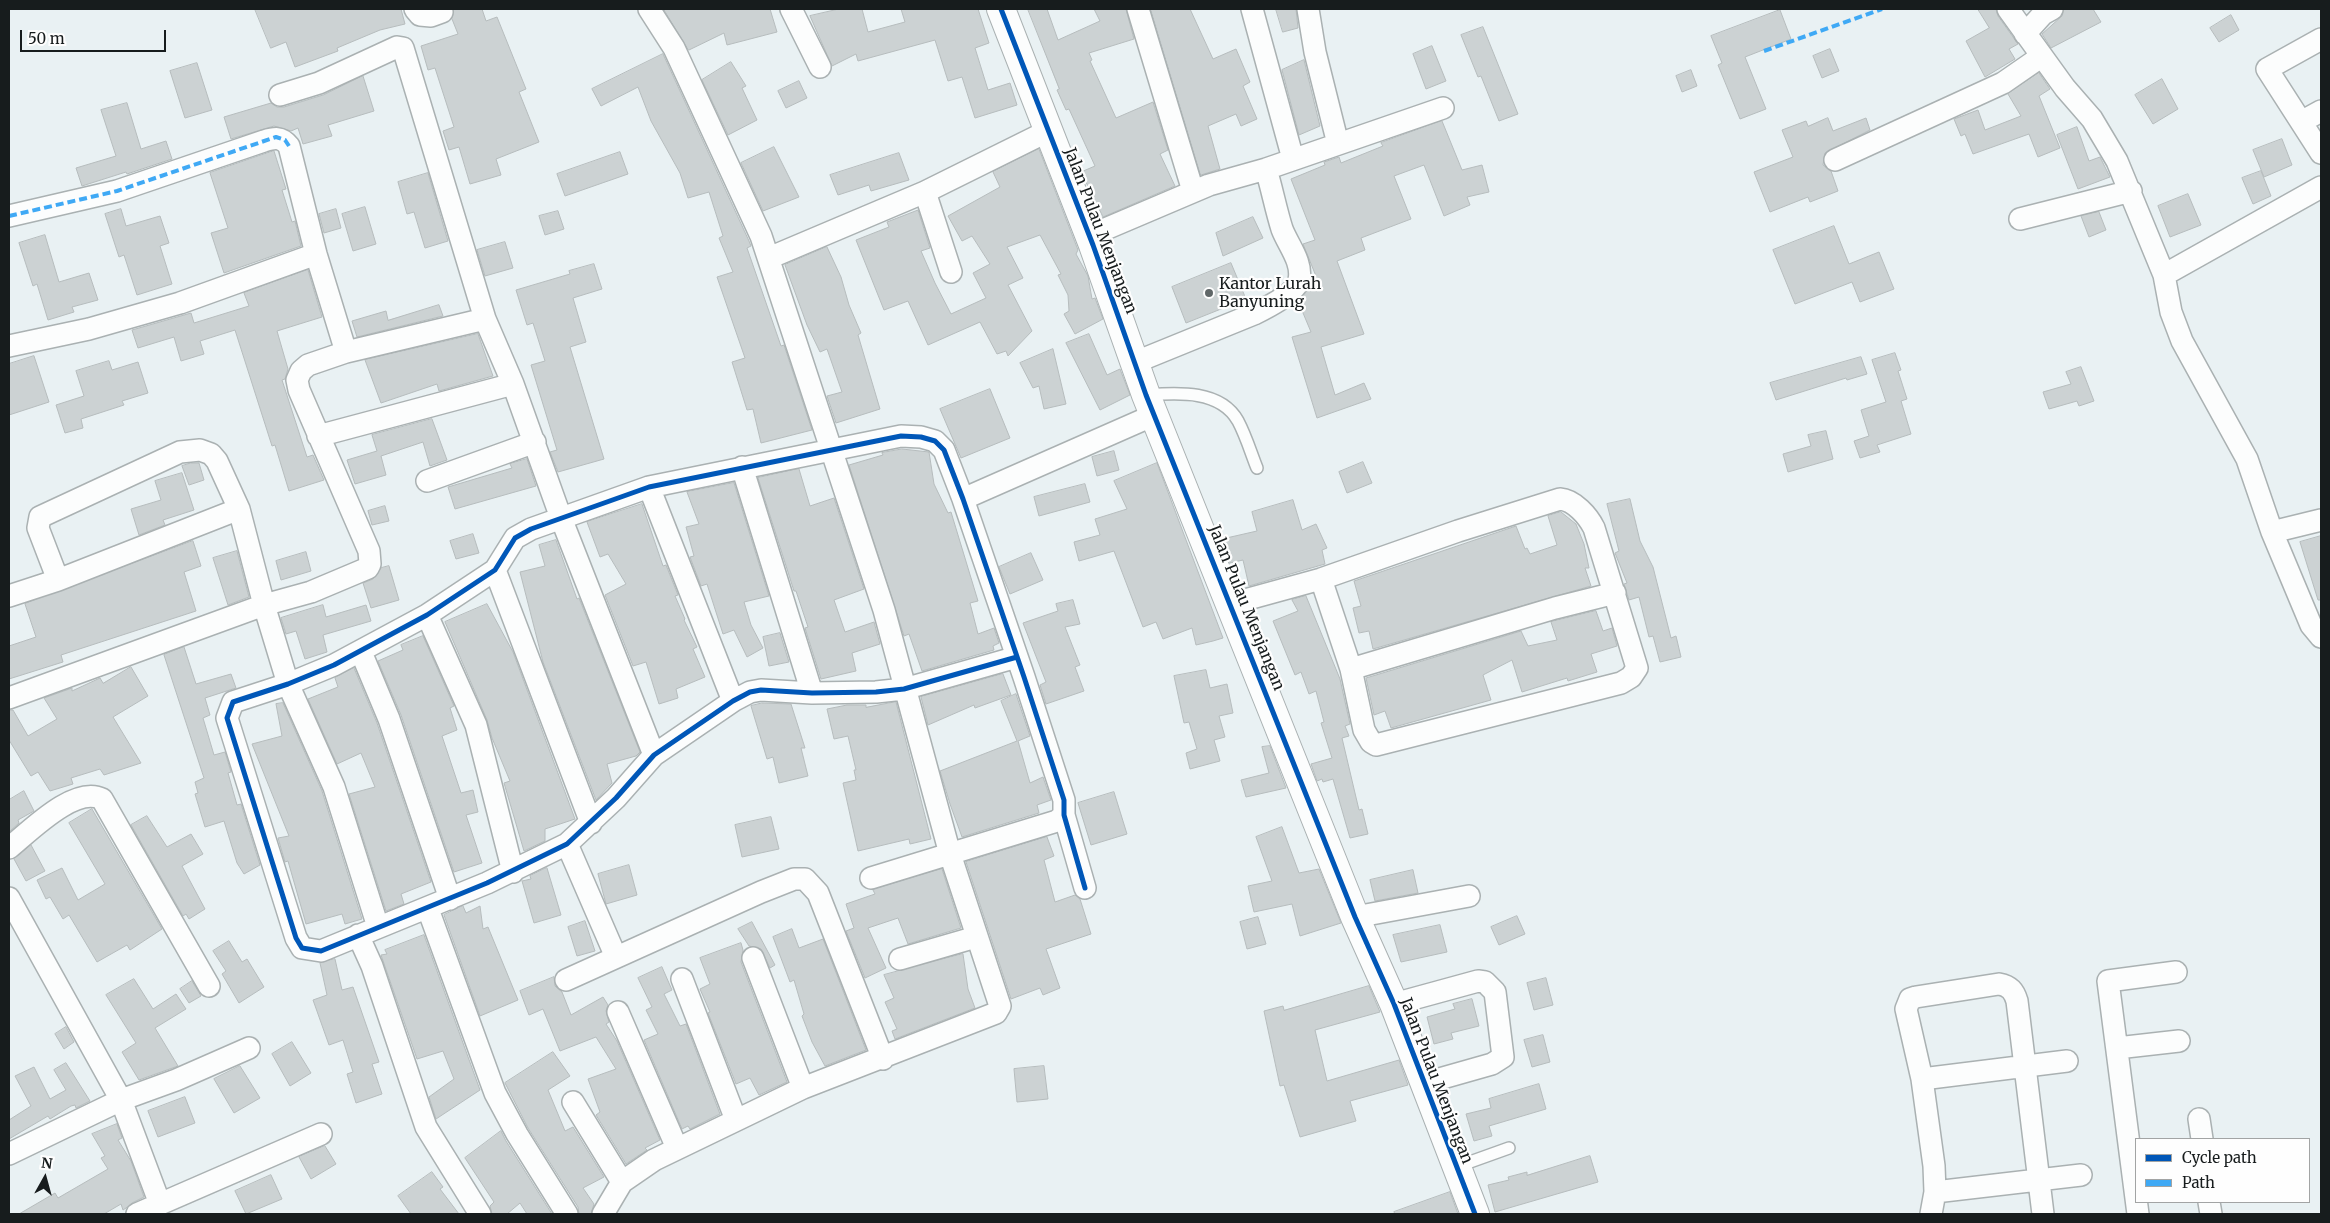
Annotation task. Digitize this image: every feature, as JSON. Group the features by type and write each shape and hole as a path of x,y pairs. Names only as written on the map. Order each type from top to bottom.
{"street":[{"path":"415,9 420,15 431,16 442,12"},
{"path":"603,1214 622,1182 654,1160 677,1148 803,1088 883,1059 996,1013 999,1010 999,1000 976,937 950,854 884,610 768,258 742,192 674,48 649,9"},
{"path":"791,9 820,67"},
{"name":"Jalan Pulau Menjangan","path":"1001,9 1089,236 1150,405 1355,917 1394,1004 1474,1214"},
{"path":"1138,9 1193,191"},
{"path":"1252,9 1293,159"},
{"path":"1308,9 1315,52 1338,144"},
{"path":"2008,9 2065,88 2092,119 2117,161 2131,191 2164,275 2171,312 2182,342 2247,459 2272,532 2311,625 2321,637"},
{"path":"2025,34 2043,14 2052,9"},
{"path":"2321,39 2267,69 2321,153"},
{"path":"280,95 319,83 397,47 403,48 485,320 513,384 561,518 654,754"},
{"path":"1835,160 2003,83 2042,56"},
{"path":"1089,236 1193,191 1266,169 1443,108"},
{"path":"2301,122 2321,111"},
{"path":"768,258 925,192 1048,131"},
{"path":"9,216 70,204 117,191 276,138 285,140 289,146 316,254 346,352"},
{"path":"1136,362 1254,314 1294,288 1299,281 1298,262 1282,229 1266,169"},
{"path":"2164,275 2321,187"},
{"path":"2020,219 2131,191"},
{"path":"925,192 951,272"},
{"path":"9,346 89,329 171,305 316,254"},
{"path":"9,698 264,605 311,592 362,571 370,564 369,551 299,390 298,380 300,371 308,365 346,352 485,320"},
{"path":"318,436 513,384"},
{"path":"963,499 1150,405"},
{"path":"1017,657 904,688 876,692 812,693 761,690 750,692 733,701 654,754 592,822 567,844 512,872 428,909 321,950 302,948 296,938 227,718 234,702 288,684 361,652 393,631 427,615 495,570 514,538 561,518 649,487 902,436 921,437 935,441 944,450 963,499 1017,657 1064,800 1064,815 1085,888"},
{"path":"427,481 535,442"},
{"path":"58,580 38,528 40,517 180,452 200,450 211,454 239,509 264,605 288,684 334,787 378,927"},
{"path":"742,467 812,693"},
{"path":"649,487 733,701"},
{"path":"1230,604 1321,579 1458,531 1560,499 1567,499 1588,517 1615,593 1637,668 1631,677 1621,683 1376,745 1371,742 1364,730 1351,669 1321,579"},
{"path":"9,596 58,580 239,509"},
{"path":"2272,532 2321,520"},
{"path":"495,570 592,822"},
{"path":"1351,669 1545,611 1615,593"},
{"path":"427,615 476,725 512,872"},
{"path":"361,652 388,719 450,899"},
{"path":"9,848 57,809 82,796 95,795 102,799 209,986"},
{"path":"871,878 1058,821 1064,815"},
{"path":"567,844 616,957"},
{"path":"566,980 761,892 794,879 805,880 818,893 883,1059"},
{"path":"1355,917 1469,896"},
{"path":"9,898 121,1100 160,1204"},
{"path":"428,909 498,1100 566,1214"},
{"path":"358,935 372,966 426,1127 480,1214"},
{"path":"900,959 976,937"},
{"path":"753,958 803,1088"},
{"path":"2135,1190 2108,981 2176,972"},
{"path":"682,979 736,1120"},
{"path":"1394,1004 1473,981 1485,982 1495,992 1503,1057 1492,1064 1425,1082"},
{"path":"1931,1214 1935,1192 1934,1166 1922,1079 1906,1009 1907,1004 1916,996 1999,984 2006,985 2014,991 2026,1065 2044,1214"},
{"path":"618,1012 677,1148"},
{"path":"2117,1048 2180,1041"},
{"path":"9,1154 121,1100 176,1080 249,1048"},
{"path":"1922,1079 2067,1061"},
{"path":"574,1102 622,1182"},
{"path":"137,1214 321,1134"},
{"path":"1935,1192 2081,1175"}],"lane":[{"path":"1150,405 1182,392 1214,401 1231,412 1238,421 1257,468"},
{"path":"1456,1167 1509,1148"}],"building":[{"path":"255,9 401,9 405,24 380,30 337,48 338,51 295,67 286,42 271,48"},
{"path":"454,9 482,9 486,21 497,17 526,89 519,92 539,142 496,159 501,175 470,184 459,147 449,150 443,131 454,127 435,68 428,70 421,46 458,34 452,19"},
{"path":"664,9 770,9 777,32 727,45 724,33 689,50"},
{"path":"839,9 862,9 868,32 905,22 901,9 978,9 989,43 975,48 988,90 1010,83 1017,105 975,118 962,77 948,81 935,40 858,61 856,54 832,66 810,16"},
{"path":"1028,9 1047,9 1058,40 1100,21 1094,9 1126,9 1134,39 1089,53 1092,60 1090,61 1116,118 1153,102 1168,150 1160,154 1175,186 1103,217 1081,172 1095,166 1069,109 1066,110 1057,90 1059,89"},
{"path":"1151,9 1190,9 1213,59 1236,49 1250,82 1243,86 1257,119 1241,126 1236,114 1208,126 1220,169 1201,175"},
{"path":"1276,9 1296,9 1298,28 1283,32"},
{"path":"1978,9 1996,9 1998,16 2018,44 2009,49 2015,59 1985,77 1966,41 1989,28"},
{"path":"2064,9 2093,9 2101,22 2051,48 2042,34 2062,16"},
{"path":"1780,10 1791,39 1745,57 1766,109 1740,119 1718,65 1722,63 1711,36"},
{"path":"2231,15 2239,30 2219,42 2210,28"},
{"path":"1483,27 1518,114 1499,121 1481,76 1478,77 1461,35"},
{"path":"1432,46 1446,81 1426,89 1413,54"},
{"path":"1830,49 1839,71 1822,78 1813,56"},
{"path":"663,54 751,246 747,248 781,346 784,345 812,430 761,443 753,409 747,410 732,362 745,358 717,277 733,272 719,238 723,236 709,192 688,198 680,173 651,121 638,87 601,106 592,89"},
{"path":"1304,60 1320,126 1299,135 1282,70"},
{"path":"731,62 746,86 742,88 757,120 728,135 702,80"},
{"path":"197,63 212,110 185,118 170,71"},
{"path":"1691,70 1697,86 1682,92 1676,76"},
{"path":"2039,73 2050,89 2039,96 2060,148 2038,157 2029,134 1973,154 1965,134 1961,136 1954,119 1978,110 1985,130 2021,116 2008,94"},
{"path":"363,76 374,111 328,125 332,136 303,144 298,128 291,131 274,126 231,139 224,117 271,103 277,107 284,107 323,95"},
{"path":"2162,79 2178,109 2153,124 2135,95"},
{"path":"799,81 807,98 786,108 778,91"},
{"path":"127,103 141,149 166,141 172,159 82,186 76,168 116,156 101,110"},
{"path":"1828,118 1833,131 1866,118 1870,130 1825,153 1823,165 1831,171 1838,191 1810,202 1808,197 1770,212 1754,172 1793,157 1782,130 1806,121 1808,126"},
{"path":"1442,121 1462,170 1482,165 1489,192 1467,197 1470,205 1444,216 1424,165 1394,176 1411,219 1361,238 1365,250 1337,261 1364,334 1321,347 1335,395 1364,383 1371,399 1317,418 1292,337 1311,332 1298,301 1311,284 1318,281 1303,244 1315,240 1291,179 1325,165 1324,162 1339,157 1341,163 1383,146 1381,143"},
{"path":"2077,127 2089,161 2100,157 2110,177 2078,189 2057,135"},
{"path":"2282,139 2292,165 2264,177 2253,150"},
{"path":"774,147 799,197 763,211 741,163"},
{"path":"1039,149 1078,250 1076,254 1088,276 1092,299 1095,298 1103,319 1075,334 1064,314 1069,311 1068,295 1058,275 1061,274 1040,235 1007,247 1023,278 1008,285 1032,331 1008,356 1006,351 997,354 980,322 928,345 908,301 884,310 856,240 889,227 887,222 918,210 930,248 921,251 951,314 986,298 973,273 990,264 972,236 962,241 948,216 1000,187 993,172"},
{"path":"274,151 286,189 282,190 292,222 295,221 301,246 224,273 211,233 228,228 210,173"},
{"path":"620,152 628,174 565,196 557,174"},
{"path":"899,153 909,180 871,191 869,185 838,195 830,175"},
{"path":"2261,171 2271,196 2253,204 2242,178"},
{"path":"428,173 448,241 425,248 414,212 407,214 398,182"},
{"path":"2188,194 2201,225 2170,237 2158,206"},
{"path":"365,207 376,244 353,251 342,214"},
{"path":"121,209 126,226 160,216 169,243 160,246 172,284 137,295 124,255 119,257 105,214"},
{"path":"336,209 341,228 324,233 319,214"},
{"path":"558,211 564,229 545,235 539,216"},
{"path":"2099,212 2106,230 2089,237 2081,216"},
{"path":"1253,217 1263,238 1223,256 1216,233"},
{"path":"1834,226 1849,264 1879,252 1894,289 1860,302 1852,282 1795,304 1773,250"},
{"path":"45,235 59,282 89,273 98,300 72,307 74,312 48,320 37,284 33,286 19,243"},
{"path":"505,242 513,268 485,276 477,250"},
{"path":"827,247 841,277 849,305 861,333 858,335 880,409 836,423 827,396 842,392 827,349 820,352 807,325 785,265"},
{"name":"Kantor Lurah Banyuning","path":"1231,263 1246,299 1186,323 1172,287"},
{"path":"594,264 602,289 573,298 586,342 570,347 604,459 558,472 550,452 557,450 531,365 545,361 533,323 527,325 516,290 570,274 569,271"},
{"path":"308,270 322,317 277,331 288,369 285,379 282,380 307,457 313,455 324,480 289,491 275,445 272,446 235,330 200,341 204,354 181,361 174,337 138,348 132,330 191,313 194,323 249,306 244,293"},
{"path":"439,305 443,316 357,337 352,321 386,311 388,320"},
{"path":"478,334 493,376 439,391 437,384 381,403 365,360"},
{"path":"1089,334 1107,375 1120,369 1130,395 1100,410 1066,343"},
{"path":"1053,349 1066,404 1044,409 1039,386 1033,388 1020,363"},
{"path":"1895,353 1901,370 1898,371 1907,399 1901,401 1911,434 1877,445 1880,452 1860,458 1854,441 1869,436 1861,410 1886,402 1872,360"},
{"path":"34,356 49,402 9,415 9,364"},
{"path":"1861,357 1867,374 1847,380 1846,378 1776,400 1770,383"},
{"path":"109,361 112,370 138,362 148,393 122,401 124,405 81,419 83,428 65,433 56,405 84,396 76,371"},
{"path":"2081,367 2094,401 2079,406 2077,401 2049,409 2043,392 2071,384 2066,372"},
{"path":"990,389 1010,438 961,458 940,409"},
{"path":"432,419 447,460 430,466 423,442 381,456 386,475 355,484 347,460 377,451 372,435"},
{"path":"1826,431 1833,459 1788,472 1783,454 1811,446 1808,435"},
{"path":"902,449 929,452 934,484 948,513 951,512 978,601 970,603 978,634 994,628 999,643 993,646 994,650 922,671 909,634 904,636 849,465 883,455 882,453"},
{"path":"1114,451 1119,470 1097,476 1092,457"},
{"path":"527,459 536,486 455,509 448,487 512,468 510,464"},
{"path":"1363,462 1372,483 1347,493 1339,472"},
{"path":"199,463 204,480 189,485 182,466"},
{"path":"1157,463 1223,638 1196,645 1192,628 1163,639 1156,622 1143,627 1114,551 1079,561 1074,542 1100,535 1095,519 1127,509 1114,481"},
{"path":"799,469 810,506 834,498 864,589 834,600 845,632 874,622 880,644 852,653 856,671 821,679 805,628 808,627 796,591 794,591 758,478"},
{"path":"182,473 194,510 163,520 165,525 139,535 131,509 161,500 155,481"},
{"path":"734,483 769,596 744,602 751,625 763,648 747,657 734,630 723,634 707,584 701,586 690,557 694,556 686,527 699,524 687,492"},
{"path":"1085,484 1090,502 1039,516 1034,497"},
{"path":"1630,499 1640,541 1653,567 1671,638 1676,636 1681,657 1660,662 1653,636 1649,637 1639,597 1629,600 1624,584 1627,583 1615,553 1619,551 1607,504"},
{"path":"1293,500 1302,530 1316,524 1327,548 1322,550 1325,564 1249,586 1243,560 1230,563 1222,539 1257,531 1252,512"},
{"path":"642,504 663,566 666,565 678,595 675,596 684,620 697,647 693,649 705,677 676,689 678,698 659,704 646,662 633,666 605,595 626,584 608,554 600,557 587,522"},
{"path":"385,506 389,521 372,525 368,511"},
{"path":"1561,512 1576,524 1584,544 1589,568 1585,568 1591,586 1373,649 1369,631 1359,633 1353,608 1361,606 1354,581 1516,526 1525,549 1527,548 1530,554 1557,545 1548,516"},
{"path":"473,534 479,553 456,559 450,541"},
{"path":"2321,536 2321,600 2318,600 2300,542"},
{"path":"556,540 577,599 579,598 640,752 636,756 607,764 612,783 596,800 543,662 520,572 545,566 539,545"},
{"path":"193,541 201,566 184,572 196,611 61,655 63,662 9,679 9,646 36,637 25,604"},
{"path":"237,551 249,597 228,605 213,558"},
{"path":"306,552 311,571 281,580 276,561"},
{"path":"1031,553 1043,580 1010,594 999,567"},
{"path":"389,566 399,600 371,608 363,583 373,579 381,568"},
{"path":"1306,596 1340,679 1350,724 1345,726 1349,736 1342,738 1359,810 1362,809 1368,834 1350,838 1333,779 1323,782 1322,779 1317,781 1311,764 1332,758 1321,723 1324,722 1316,691 1309,694 1301,672 1295,675 1273,621 1298,611 1292,600"},
{"path":"1073,600 1080,624 1065,627 1080,665 1075,667 1084,691 1046,704 1040,685 1046,682 1023,623 1058,611 1056,604"},
{"path":"487,604 513,652 575,819 545,829 545,841 524,851 504,783 510,781 492,738 487,720 445,622"},
{"path":"323,605 326,617 366,605 371,621 323,635 327,652 305,659 296,631 286,634 281,618"},
{"path":"1596,611 1603,631 1612,628 1617,646 1591,654 1597,672 1568,681 1567,678 1522,692 1512,660 1483,675 1491,700 1391,728 1385,711 1374,715 1366,678 1521,631 1528,646 1557,640 1551,622"},
{"path":"780,633 789,662 769,666 763,637"},
{"path":"423,636 454,706 450,708 457,730 442,736 461,793 473,790 478,812 466,815 482,863 454,872 401,715 378,661 403,650 401,645"},
{"path":"184,647 196,684 231,674 236,688 205,698 210,715 203,718 214,755 225,752 231,772 228,773 237,805 241,804 260,865 244,874 237,863 224,821 205,827 195,794 198,793 195,782 204,778 164,655"},
{"path":"131,667 148,696 113,717 141,763 104,775 100,769 71,778 73,784 50,791 38,772 31,776 9,740 9,710 13,710 28,736 57,719 44,698 72,688 72,691 100,678 103,683"},
{"path":"354,668 377,723 431,882 401,894 404,904 386,911 349,794 375,787 361,753 337,764 308,699 338,687 335,678"},
{"path":"1206,670 1210,688 1227,684 1233,713 1219,716 1225,737 1214,740 1220,761 1190,769 1186,753 1197,749 1189,722 1184,723 1174,676"},
{"path":"1003,674 1011,695 975,708 974,705 928,725 921,697"},
{"path":"1016,694 1030,736 1018,741 1030,783 1043,777 1051,800 1037,805 1039,813 962,837 940,771 1017,741 1001,701"},
{"path":"896,702 931,839 910,844 909,839 858,851 843,783 856,780 854,770 856,770 848,736 834,739 827,709 847,705 866,705 866,707"},
{"path":"283,703 322,791 362,919 345,924 342,914 306,924 288,861 285,862 278,838 289,836 252,744 282,736 276,704"},
{"path":"762,703 791,704 805,748 801,748 808,776 779,783 773,757 767,759 751,706"},
{"path":"1270,746 1286,788 1246,797 1241,780 1269,773 1262,747"},
{"path":"24,791 34,811 18,820 19,823 9,832 9,800"},
{"path":"1114,792 1127,834 1091,845 1078,803"},
{"path":"92,809 162,929 130,950 127,945 97,962 69,915 63,919 50,897 46,899 37,880 62,868 78,900 105,884 69,823"},
{"path":"147,816 167,847 191,834 203,854 182,866 205,909 189,919 186,914 183,916 131,825"},
{"path":"771,817 779,849 742,857 735,825"},
{"path":"1282,827 1299,873 1319,869 1341,923 1300,936 1292,904 1254,912 1248,886 1272,881 1256,837"},
{"path":"1047,837 1054,856 1044,860 1055,902 1075,895 1080,899 1091,934 1046,949 1060,988 1043,995 1040,988 1011,999 966,862"},
{"path":"31,845 45,871 26,881 14,859"},
{"path":"629,865 637,895 606,904 598,874"},
{"path":"547,868 561,915 534,923 522,881 531,879 530,876"},
{"path":"942,869 961,928 908,944 898,918 868,928 886,968 865,978 846,931 854,928 846,904 875,894 873,890"},
{"path":"1413,870 1418,893 1375,901 1370,880"},
{"path":"463,906 466,913 480,906 483,929 488,927 518,1000 480,1016 444,915"},
{"path":"1517,916 1525,934 1499,945 1491,927"},
{"path":"1258,917 1266,944 1247,949 1240,922"},
{"path":"585,921 595,951 577,956 568,927"},
{"path":"752,922 775,965 770,968 761,949 749,946 738,929"},
{"path":"1440,925 1447,952 1401,962 1393,935"},
{"path":"792,929 799,948 823,939 866,1050 825,1066 812,1042 802,1016 804,1014 794,980 790,982 773,937"},
{"path":"424,935 480,1090 436,1119 429,1097 454,1079 443,1051 417,1059 381,955 387,954 385,950"},
{"path":"229,941 242,962 247,959 264,987 239,1003 222,974 226,971 213,951"},
{"path":"741,943 743,950 741,962 787,1082 759,1095 750,1078 736,1084 700,989 710,984 700,958"},
{"path":"963,954 968,989 975,1008 895,1039 892,1031 897,1029 885,1002 894,998 884,975"},
{"path":"335,959 342,990 353,987 379,1062 372,1064 382,1094 356,1103 347,1074 353,1072 343,1040 329,1045 313,1000 327,995 320,963"},
{"path":"662,967 672,990 664,994 680,1026 686,1024 720,1114 690,1129 688,1126 682,1129 644,1040 658,1034 646,1010 652,1007 638,978"},
{"path":"554,977 555,986 562,992 571,1015 603,997 608,1005 606,1011 609,1022 606,1024 617,1041 660,1140 645,1148 647,1150 626,1164 596,1115 600,1112 588,1079 616,1069 596,1037 560,1051 543,1009 529,1015 520,991"},
{"path":"1546,978 1553,1005 1534,1010 1527,983"},
{"path":"134,979 153,1009 176,994 186,1009 155,1028 178,1066 139,1080 122,1052 136,1043 106,995"},
{"path":"192,981 201,996 189,1003 180,989"},
{"path":"1369,986 1380,1012 1315,1030 1327,1081 1399,1060 1408,1085 1350,1101 1356,1121 1300,1137 1284,1085 1280,1086 1264,1011 1283,1006 1284,1010"},
{"path":"1472,999 1479,1026 1451,1033 1453,1039 1434,1044 1427,1017 1455,1009 1453,1004"},
{"path":"66,1027 74,1042 64,1049 55,1034"},
{"path":"1543,1035 1550,1062 1532,1067 1524,1040"},
{"path":"292,1042 311,1073 290,1086 272,1054"},
{"path":"553,1052 570,1076 548,1090 565,1131 573,1127 604,1177 583,1188 594,1204 591,1214 579,1214 578,1207 528,1128 505,1083"},
{"path":"66,1063 90,1101 76,1108 75,1105 71,1106 50,1119 48,1116 9,1139 9,1120 31,1106 15,1076 34,1067 50,1099 66,1090 54,1070"},
{"path":"240,1066 260,1098 234,1113 214,1079"},
{"path":"1044,1066 1048,1099 1017,1102 1014,1069"},
{"path":"1539,1084 1546,1109 1489,1126 1492,1136 1474,1141 1466,1114 1491,1108 1489,1099"},
{"path":"185,1097 195,1123 158,1137 148,1111"},
{"path":"117,1124 122,1138 118,1140 131,1161 144,1197 123,1210 121,1204 104,1214 19,1214 55,1193 58,1198 108,1169 101,1158 105,1156 92,1134"},
{"path":"501,1131 552,1214 527,1214 520,1203 507,1214 492,1214 490,1206 494,1202 465,1158"},
{"path":"325,1146 336,1164 311,1179 299,1157"},
{"path":"1590,1156 1598,1182 1495,1212 1488,1185 1509,1180 1508,1177 1527,1172 1527,1175"},
{"path":"432,1172 443,1187 440,1189 459,1214 411,1214 398,1196"},
{"path":"271,1175 282,1199 246,1214 235,1191"},
{"path":"1450,1192 1458,1214 1395,1214 1394,1212"}],"marked path":[{"path":"1764,51 1882,9"},
{"path":"9,216 117,191 276,137 285,140 289,146"}],"cycle path":[{"path":"1001,9 1093,245 1146,395 1355,917 1394,1004 1475,1214"},
{"path":"1017,657 904,689 876,692 812,693 761,690 750,692 733,701 654,755 616,798 567,844 487,883 321,951 302,948 296,938 227,718 233,702 288,684 334,665 427,615 495,570 515,538 531,529 649,487 901,436 921,437 935,441 944,450 963,499 1024,677 1064,800 1064,815 1085,888"}],"place":[{"name":"Kantor Lurah Banyuning","path":"1209,293"}]}
